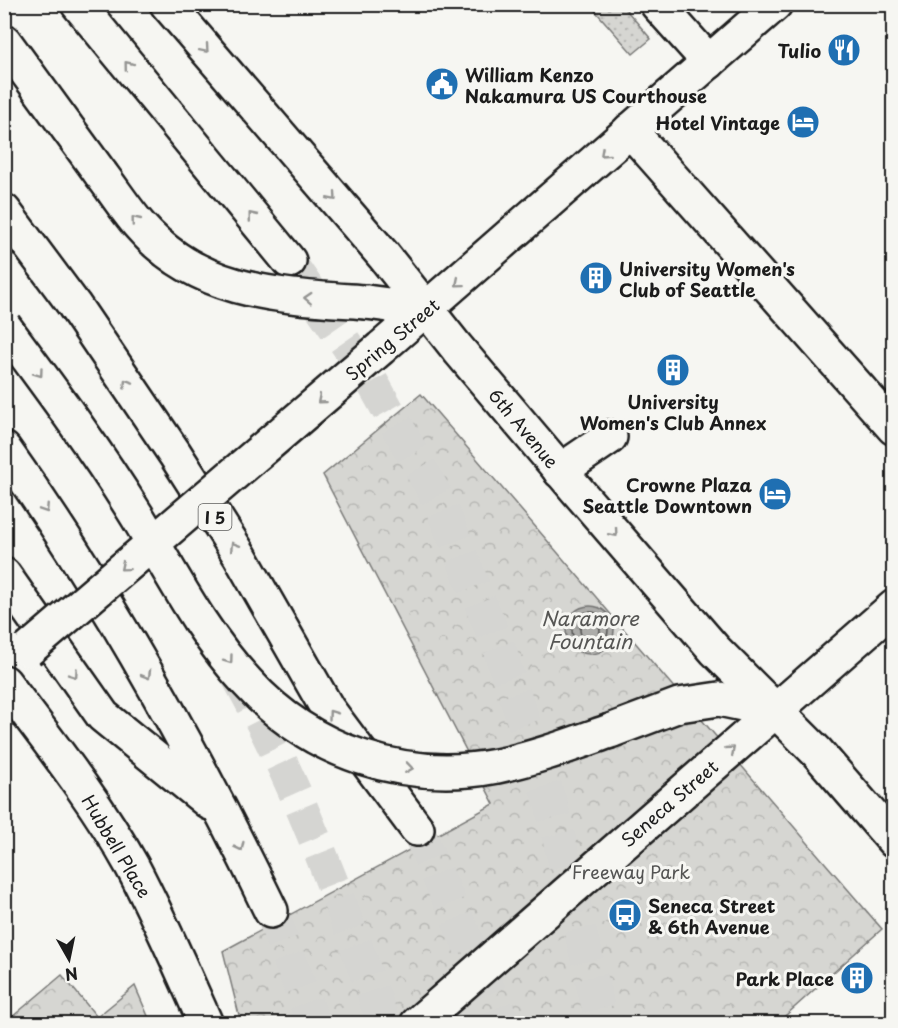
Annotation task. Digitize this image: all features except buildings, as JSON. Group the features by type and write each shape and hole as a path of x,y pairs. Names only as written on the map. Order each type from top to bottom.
{"main road":[{"path":"78,4 289,261"},
{"name":"6th Avenue","path":"167,4 427,310 560,471 715,650 817,752 894,841"},
{"path":"657,4 709,62"},
{"name":"Spring Street","path":"16,659 427,310 775,4"},
{"path":"4,41 141,227 171,253 201,272 256,292 427,310"},
{"path":"630,130 894,428"},
{"name":"I 5","path":"4,211 74,305 175,454 240,556 327,708 417,829"},
{"path":"4,326 119,488 195,612 231,664 263,699 297,726 351,755 392,766 438,771 497,766 610,731 679,705 719,699 776,711"},
{"path":"560,471 610,437"},
{"path":"7,454 72,550 146,672 224,814 270,911"},
{"path":"4,574 103,716 224,814"},
{"name":"Seneca Street","path":"417,1023 894,607"},
{"name":"Hubbell Place","path":"4,682 64,761 116,839 158,918 206,1023"}],"green space":[{"path":"590,5 622,5 651,39 633,54"},
{"name":"Freeway Park","path":"421,394 882,929 776,1024 241,1023 223,951 494,804 323,475"},
{"path":"62,975 97,1017 135,986 151,1023 5,1023"}],"water":[{"name":"Naramore Fountain","path":"590,606 607,613 614,630 607,647 590,654 573,647 566,630 573,613"}],"tunnel":[{"path":"289,261 371,380 438,499 500,651 551,804 602,1024"},
{"path":"237,676 300,803 384,1024"},
{"path":"417,829 504,1024"},
{"path":"271,911 314,1024"}],"place":[{"name":"Tulio","path":"844,50"},
{"name":"William Kenzo Nakamura US Courthouse","path":"442,84"},
{"name":"Hotel Vintage","path":"803,122"},
{"name":"University Women's Club of Seattle","path":"596,278"},
{"name":"University Women's Club Annex","path":"673,370"},
{"name":"Crowne Plaza Seattle Downtown","path":"775,494"},
{"name":"Seneca Street & 6th Avenue","path":"625,915"},
{"name":"Park Place","path":"857,978"}]}
